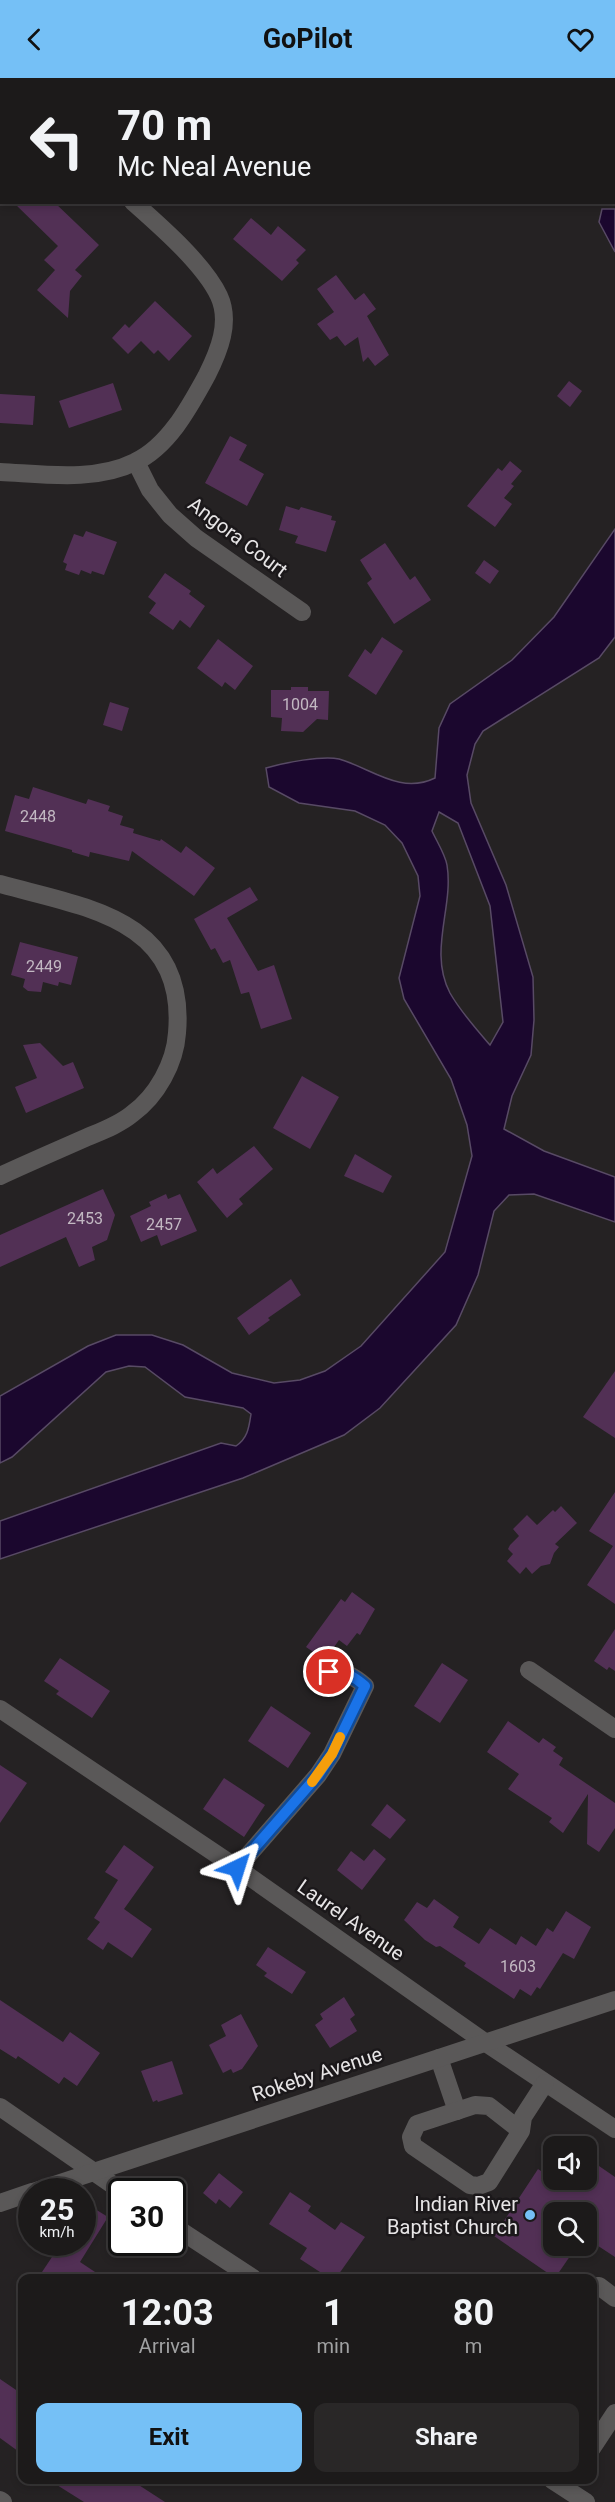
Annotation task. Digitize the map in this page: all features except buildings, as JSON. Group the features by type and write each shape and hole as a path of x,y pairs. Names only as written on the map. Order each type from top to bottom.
{"street":[{"path":"0,472 82,474 112,470 136,462 173,429 194,399 221,344 224,326 219,296 203,273 135,204"},
{"name":"Angora Court","path":"136,462 150,490 170,515 196,538 302,612"},
{"path":"0,884 88,906 133,928 157,950 167,968 175,988 178,1026 176,1044 167,1070 153,1094 132,1115 0,1176"},
{"path":"237,1868 318,1775 332,1754 365,1686 356,1678 337,1670 329,1672"},
{"path":"529,1670 615,1729"},
{"name":"Laurel Avenue","path":"0,1709 237,1868 486,2043 615,2129"},
{"name":"Rokeby Avenue","path":"72,2178 615,2000"},
{"path":"439,2058 458,2111"},
{"path":"521,2132 489,2106 475,2105 417,2124 411,2137 413,2146 470,2185 478,2186 489,2182 521,2132 523,2117 545,2082"},
{"path":"0,2107 108,2182"},
{"name":"Rokeby Avenue","path":"0,2203 18,2197"},
{"path":"186,2234 247,2274"},
{"path":"597,2286 615,2298"},
{"path":"597,2440 615,2413"},
{"path":"565,2484 586,2502"}],"shaded area":[{"path":"602,209 615,209 615,252 599,222"},
{"path":"615,529 615,637 599,658 483,731 475,744 467,775 471,803 506,885 533,977 534,1020 531,1055 512,1096 504,1129 544,1151 615,1177 615,1222 534,1194 509,1195 494,1211 478,1275 456,1325 380,1408 344,1435 243,1478 0,1559 0,1521 221,1443 236,1446 249,1428 251,1414 243,1408 185,1397 145,1367 129,1366 106,1372 12,1457 0,1463 0,1396 88,1346 116,1335 152,1335 183,1345 232,1373 274,1383 300,1380 325,1371 361,1346 445,1252 472,1156 467,1125 451,1079 404,999 399,978 420,896 418,876 402,843 385,825 355,811 299,803 269,787 266,768 303,760 332,758 398,782 422,782 435,778 439,728 450,704 512,660 554,617","holes":["439,812 458,823 490,906 503,1022 490,1045 450,993 441,961 447,897 447,865 432,831"]}],"slow traffic":[{"path":"312,1782 332,1754 340,1737"}],"place":[{"name":"Indian River Baptist Church","path":"530,2215"}],"route":[{"path":"237,1868 318,1775 332,1754 365,1686 356,1678 337,1670 329,1672"}]}
